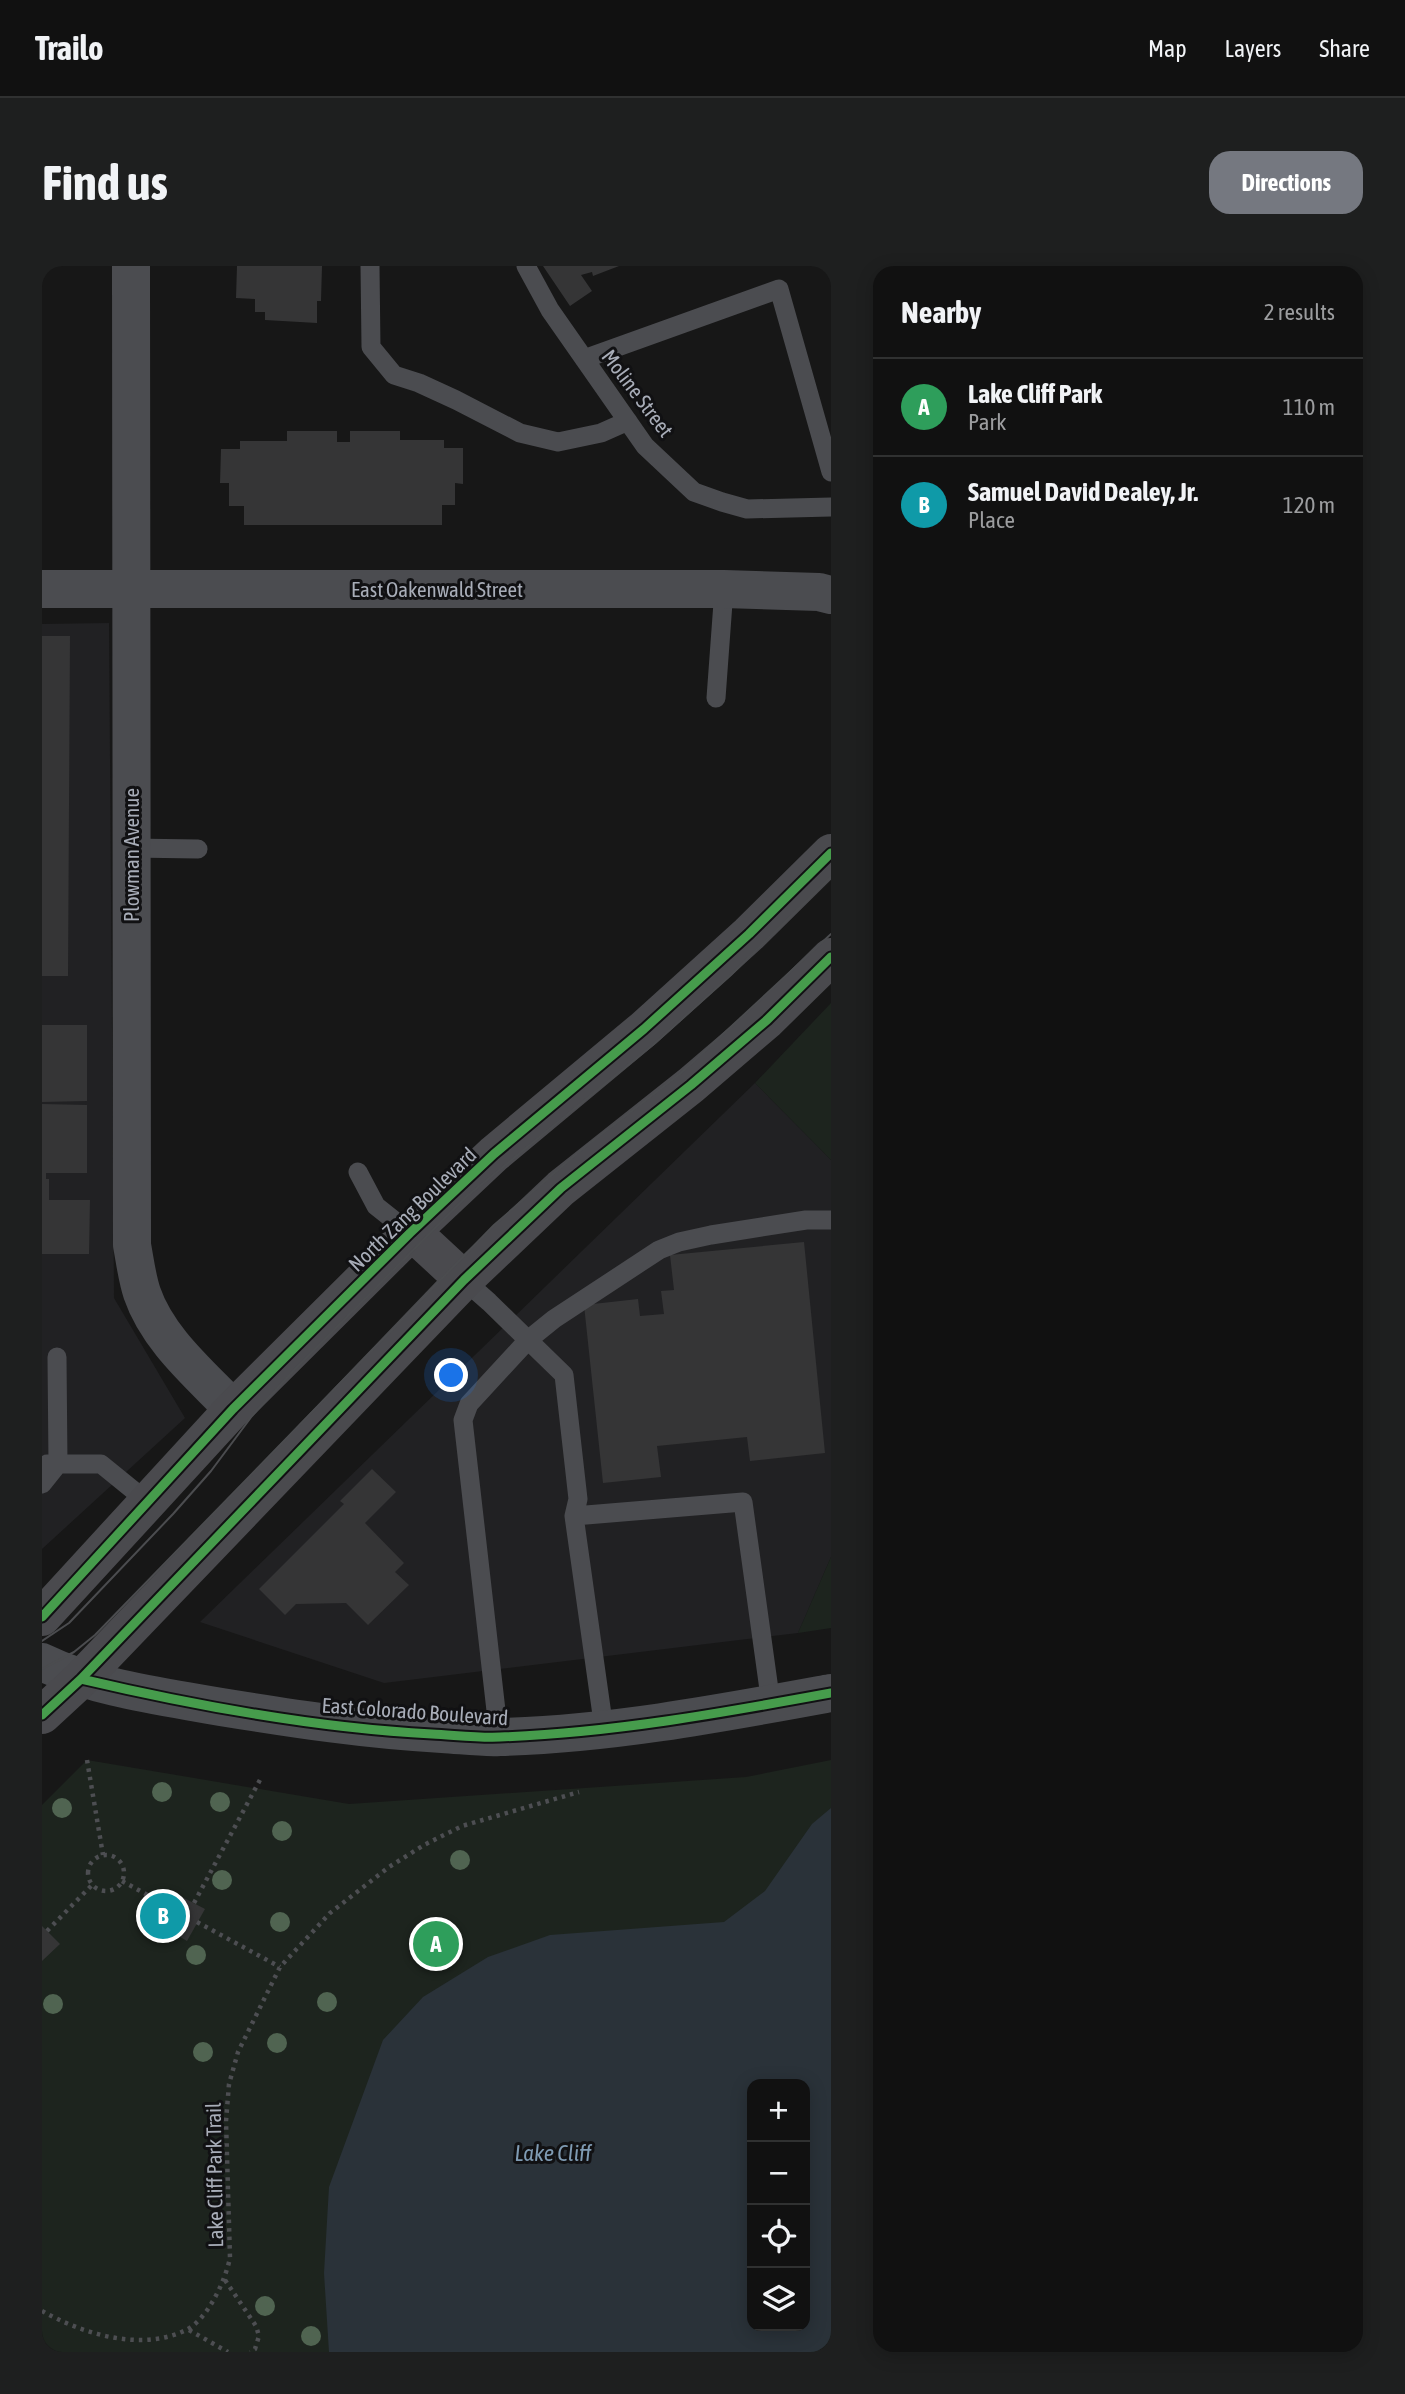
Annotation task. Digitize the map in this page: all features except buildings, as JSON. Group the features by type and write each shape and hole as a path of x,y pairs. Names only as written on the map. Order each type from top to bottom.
{"main road":[{"name":"North Zang Boulevard","path":"42,1617 233,1409 410,1233 494,1154 643,1030 749,934 831,853"},
{"path":"42,1715 81,1679 464,1280 561,1188 767,1020 831,957"},
{"path":"410,1233 464,1280"}],"street":[{"name":"Plowman Avenue","path":"131,266 132,1245 142,1293 157,1324 178,1351 233,1409"},
{"name":"East Oakenwald Street","path":"42,589 724,589 819,592 831,595"},
{"name":"East Colorado Boulevard","path":"42,1662 81,1679 143,1693 319,1724 499,1737 604,1729 831,1693"},
{"name":"East Colorado Boulevard","path":"42,1684 81,1679"}],"lane":[{"path":"370,266 371,346 394,375 456,400 520,433 558,442 601,433 628,421"},
{"name":"Moline Street","path":"526,266 550,310 645,446 694,492 747,509 831,506"},
{"path":"584,359 779,289 831,472"},
{"path":"716,698 724,589"},
{"path":"131,848 198,849"},
{"path":"358,1172 376,1206 410,1233"},
{"path":"499,1737 463,1420 469,1404 528,1340 554,1319 659,1250 710,1235 806,1220 831,1220"},
{"path":"464,1280 564,1375 578,1499 574,1516 604,1729"},
{"path":"42,1484 50,1464 57,1357"},
{"path":"50,1464 101,1464 149,1503"},
{"path":"574,1516 743,1502 771,1704"}],"path":[{"path":"87,1760 103,1855"},
{"path":"194,1903 261,1778"},
{"path":"103,1855 114,1857 122,1865 122,1881 108,1891 102,1891 92,1885 88,1870 93,1860 103,1855"},
{"path":"122,1881 175,1910"},
{"path":"47,1931 92,1885"},
{"path":"197,1922 280,1967"},
{"path":"225,2280 256,2326 259,2336 255,2349 250,2352"},
{"path":"42,2311 66,2324 96,2335 130,2340 165,2338 189,2330 228,2352"}],"shaded area":[{"path":"109,623 114,1298 185,1418 42,1549 42,624"},
{"path":"831,1003 831,1160 755,1083"},
{"path":"755,1083 831,1160 831,1557 798,1633 384,1683 200,1622"},
{"path":"831,1557 831,1628 798,1633"},
{"path":"87,1760 349,1804 746,1777 831,1760 831,2352 42,2352 42,1805"}],"water":[{"name":"Lake Cliff","path":"831,1808 831,2352 329,2352 324,2273 329,2187 383,2040 423,1997 488,1957 550,1935 724,1922 765,1891 812,1824"}],"tram line":[{"path":"42,1641 69,1623 173,1514 211,1471 252,1416 294,1370 466,1197 654,1044 731,975 831,877"},
{"path":"42,1669 74,1652 95,1635 494,1225 581,1150 681,1073 831,934"}],"cycle path":[{"path":"42,1617 233,1409 410,1233 494,1154 644,1029 749,934 831,853"},
{"path":"42,1715 81,1679 464,1280 561,1188 691,1085 767,1020 831,957"},
{"path":"81,1679 211,1707 299,1721 388,1731 483,1737 542,1735 625,1727 831,1693"}],"place":[{"name":"Samuel David Dealey, Jr.","path":"163,1916"},
{"name":"Lake Cliff Park","path":"436,1944"}]}
